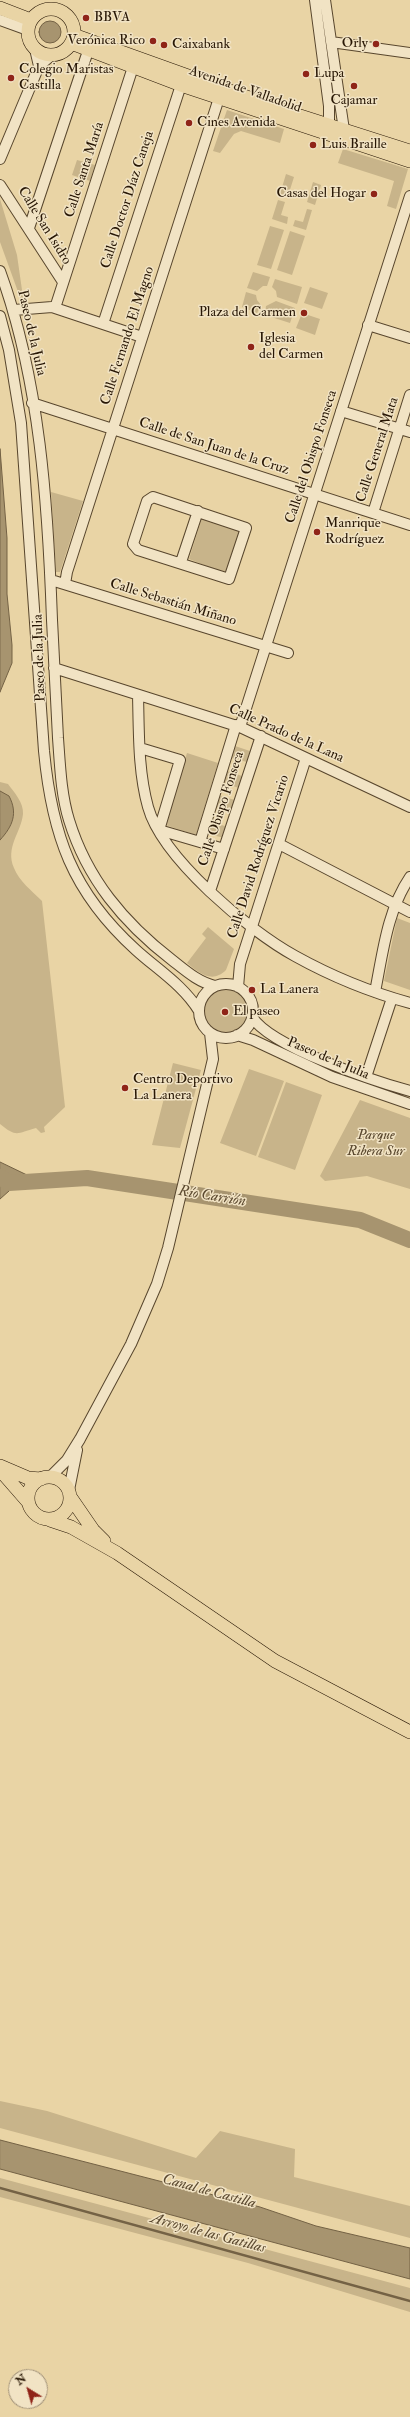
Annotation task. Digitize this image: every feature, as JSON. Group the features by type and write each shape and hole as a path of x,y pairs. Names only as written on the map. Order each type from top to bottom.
{"main road":[{"path":"46,5 64,13 70,19 72,39 63,52 52,55 43,54 35,49 29,40 30,25 46,5"},
{"path":"0,8 30,25"},
{"name":"Avenida de Valladolid","path":"72,39 88,51 180,85 329,130"},
{"name":"Avenida de Valladolid","path":"72,39 329,130 410,161"},
{"name":"Avenida de Valladolid","path":"342,135 410,151"},
{"path":"0,1466 23,1477 62,1480 93,1530 117,1553"},
{"path":"0,1470 28,1502 37,1516 71,1527 117,1553 275,1661 410,1732"},
{"path":"28,1502 30,1488 46,1478"},
{"path":"50,1520 57,1518 67,1510 70,1494"}],"street":[{"path":"315,0 329,130"},
{"path":"325,0 342,135"},
{"path":"0,20 30,25"},
{"path":"331,42 410,53"},
{"path":"35,49 39,66"},
{"path":"29,228 88,51"},
{"path":"0,159 39,66 52,55"},
{"name":"Calle Santa María","path":"55,308 133,67"},
{"name":"Calle Doctor Díaz Caneja","path":"103,324 180,85"},
{"name":"Calle Fernando El Magno","path":"65,584 67,572 112,428 219,98"},
{"name":"Calle San Isidro","path":"0,186 29,228 63,282"},
{"name":"Calle del Obispo Fonseca","path":"238,726 266,646 410,196"},
{"name":"Paseo de la Julia","path":"0,271 14,310 43,470 51,580 54,668 63,792 68,818 83,857 112,904 134,929 193,977 220,985"},
{"path":"14,310 55,308 142,337"},
{"name":"Paseo de la Julia","path":"0,316 9,350 21,423 44,751 48,793 54,823 72,868 96,908 136,950 184,990 199,1011"},
{"path":"368,324 410,338"},
{"name":"Calle General Mata","path":"372,513 410,395"},
{"name":"Calle de San Juan de la Cruz","path":"32,403 372,513 409,521"},
{"path":"341,411 410,432"},
{"path":"153,497 198,511 246,528 229,579 181,562 138,550 133,544 147,500 153,497"},
{"path":"181,562 198,511"},
{"name":"Calle Sebastián Miñano","path":"51,580 288,653"},
{"name":"Calle Prado de la Lana","path":"54,668 238,726 410,808"},
{"path":"138,695 140,748 148,808 166,845 179,861 210,891 252,926 293,956 334,976 410,1004"},
{"name":"Calle Obispo Fonseca","path":"200,842 238,726"},
{"name":"Calle Obispo Fonseca","path":"210,891 261,736"},
{"path":"140,748 180,760 159,830"},
{"name":"Calle David Rodríguez Vicario","path":"238,988 240,964 306,758"},
{"path":"159,830 224,849"},
{"path":"279,844 395,906 410,912"},
{"path":"375,992 395,906 410,877"},
{"name":"Calle David Rodríguez Vicario","path":"220,985 240,964"},
{"path":"220,985 238,988 250,1000 252,1017 247,1028 237,1035 226,1038 210,1033 200,1021 200,1001 204,995 220,985"},
{"name":"Paseo de la Julia","path":"184,990 204,995"},
{"path":"366,1077 392,998"},
{"name":"Paseo de la Julia","path":"252,1017 261,1028 272,1036 366,1077 410,1091"},
{"path":"210,1033 213,1058"},
{"name":"Paseo de la Julia","path":"237,1035 253,1040 326,1075 410,1104"},
{"path":"46,1478 67,1460 80,1439 144,1317 157,1284 168,1248 213,1058 226,1038"},
{"path":"70,1494 80,1439"}],"green space":[{"path":"227,110 284,129 280,143 241,131 234,134 220,153 213,151"},
{"path":"343,149 408,169 396,209 387,206 394,181 338,163"},
{"path":"77,160 95,165 90,181 72,175"},
{"path":"286,174 294,177 288,196 280,194"},
{"path":"313,182 321,185 315,205 307,202"},
{"path":"0,199 17,255 24,304 21,300 0,242"},
{"path":"278,200 285,202 281,215 288,217 287,224 272,219"},
{"path":"307,209 312,210 306,230 293,226 295,220 303,222"},
{"path":"270,226 284,230 271,269 257,265"},
{"path":"290,231 305,236 292,275 277,270"},
{"path":"253,272 270,277 267,286 263,286 257,291 247,288"},
{"path":"275,279 302,287 297,304 277,297 276,291 272,287"},
{"path":"310,287 328,293 322,309 304,303"},
{"path":"246,292 256,295 257,300 261,305 257,313 242,307"},
{"path":"276,301 295,308 290,323 265,315 266,306"},
{"path":"302,313 320,319 315,335 296,328"},
{"path":"51,492 83,501 60,572 56,572"},
{"path":"202,518 241,531 227,574 189,559"},
{"path":"235,746 250,751 247,762 231,758"},
{"path":"187,753 218,763 196,835 165,825"},
{"path":"227,771 242,776 239,788 224,783"},
{"path":"0,782 8,784 18,798 23,810 22,821 14,840 11,853 14,868 22,882 42,901 65,1107 44,1127 45,1132 41,1133 36,1128 21,1133 14,1133 0,1124"},
{"path":"220,796 235,800 232,812 216,807"},
{"path":"212,822 228,827 224,838 209,834"},
{"path":"397,918 410,923 410,990 384,981"},
{"path":"208,927 234,949 226,970 221,974 211,977 206,976 187,963 206,938 202,934"},
{"path":"226,984 236,986 245,992 251,1001 253,1011 251,1021 245,1030 236,1036 226,1038 216,1036 207,1030 201,1021 199,1011 201,1001 207,992 216,986"},
{"path":"173,1063 201,1070 180,1148 152,1145"},
{"path":"249,1069 284,1081 256,1156 220,1143"},
{"path":"286,1082 322,1095 295,1170 258,1157"},
{"name":"Parque Ribera Sur","path":"360,1100 410,1118 410,1189 367,1176 325,1181 320,1176"},
{"path":"0,2101 47,2111 196,2158 220,2131 295,2149 294,2177 410,2206 410,2238 0,2128"},
{"path":"0,2178 410,2288 410,2312 248,2263 0,2197"}],"shaded area":[{"path":"46,21 54,21 61,28 61,36 54,43 46,43 39,36 39,28"},
{"path":"0,449 7,538 7,594 12,645 12,663 0,692"},
{"path":"0,791 9,796 12,802 14,814 8,830 0,840"},
{"path":"0,1162 27,1175 0,1199"},
{"path":"0,2140 260,2207 316,2226 410,2248 410,2279 0,2169"}],"waterway":[{"name":"Río Carrión","path":"0,1177 9,1183 87,1178 360,1220 410,1240"},
{"name":"Arroyo de las Gatillas","path":"0,2188 410,2301"}],"place":[{"name":"BBVA","path":"86,18"},
{"name":"Verónica Rico","path":"153,41"},
{"name":"Orly","path":"376,44"},
{"name":"Caixabank","path":"164,45"},
{"name":"Lupa","path":"306,74"},
{"name":"Colegio Maristas Castilla","path":"11,78"},
{"name":"Cajamar","path":"354,86"},
{"name":"Cines Avenida","path":"189,123"},
{"name":"Luis Braille","path":"313,145"},
{"name":"Casas del Hogar","path":"374,194"},
{"name":"Plaza del Carmen","path":"304,313"},
{"name":"Iglesia del Carmen","path":"251,347"},
{"name":"Manrique Rodríguez","path":"317,532"},
{"name":"La Lanera","path":"252,990"},
{"name":"El paseo","path":"225,1012"},
{"name":"Centro Deportivo La Lanera","path":"125,1088"}],"water label":[{"name":"Canal de Castilla","path":"209,2192"}]}
